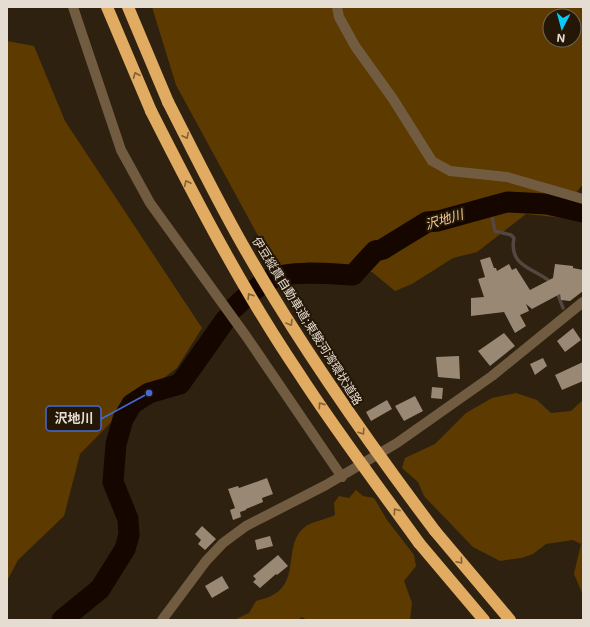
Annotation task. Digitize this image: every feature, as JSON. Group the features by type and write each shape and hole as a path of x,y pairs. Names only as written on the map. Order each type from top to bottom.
{"highway":[{"path":"107,7 152,110 195,199 239,277 285,352 356,456 419,543 484,620"},
{"name":"伊豆縦貫自動車道;東駿河湾環状道路","path":"128,7 168,102 206,177 241,242 303,343 372,447 435,531 510,620"}],"street":[{"path":"73,7 121,150 150,203 246,336 342,477"},
{"path":"337,7 339,17 355,46 432,161 450,171 507,178 583,199"},
{"path":"162,620 206,561 223,543 246,526 342,477 397,443 492,376 583,302"}],"shaded area":[{"path":"152,7 583,7 583,184 572,198 583,199 583,220 526,214 477,252 453,258 412,284 395,291 372,272 274,265 176,85"},
{"path":"7,41 34,46 65,121 202,328 177,368 127,406 80,454 64,516 18,560 7,581"},
{"path":"516,393 537,400 551,413 571,411 583,400 583,595 574,574 581,544 573,540 546,544 533,554 521,558 500,561 473,547 424,496 418,482 402,468 405,458 435,444 466,413 492,398"},
{"path":"356,490 363,496 374,498 387,520 414,555 416,566 404,581 412,603 410,620 307,620 302,617 298,620 234,620 249,613 256,601 273,595 281,588 287,580 292,551 299,533 309,524 335,515 334,503 339,496 349,498"}],"building":[{"path":"490,257 494,268 496,268 497,271 509,264 512,270 516,268 530,290 553,278 555,264 573,266 573,268 583,270 583,291 570,301 561,300 560,294 532,309 526,304 529,311 520,315 526,326 515,333 504,312 471,316 471,298 484,297 478,279 485,277 480,260"},
{"path":"573,328 581,340 565,352 557,341"},
{"path":"504,333 515,346 490,366 478,351"},
{"path":"459,356 460,379 438,377 436,357"},
{"path":"543,358 547,366 535,375 530,364"},
{"path":"583,362 583,381 562,390 555,375"},
{"path":"432,387 443,388 442,399 431,398"},
{"path":"415,396 423,411 404,421 395,406"},
{"path":"387,400 392,409 371,421 366,412"},
{"path":"267,478 273,494 262,498 263,502 240,512 241,517 233,520 230,510 235,508 228,489 238,486 239,488"},
{"path":"202,526 216,539 205,550 198,544 201,540 195,534"},
{"path":"270,536 273,546 257,550 255,540"},
{"path":"278,555 288,566 260,588 253,582 256,579 253,576"},
{"path":"222,576 229,588 212,598 205,586"}],"waterway":[{"name":"沢地川","path":"234,308 257,287 273,278 301,273 353,275 375,251 383,249 427,222 438,221 507,202 547,204 583,212"},
{"path":"490,207 495,231 511,235 514,238 513,248 519,261 524,266 552,283"},
{"path":"557,292 563,308"},
{"name":"沢地川","path":"62,620 100,589 125,549 129,535 128,519 113,482 116,444 123,419 132,404 149,393 180,384 226,319"}],"place":[{"name":"沢地川","path":"149,393"}]}
